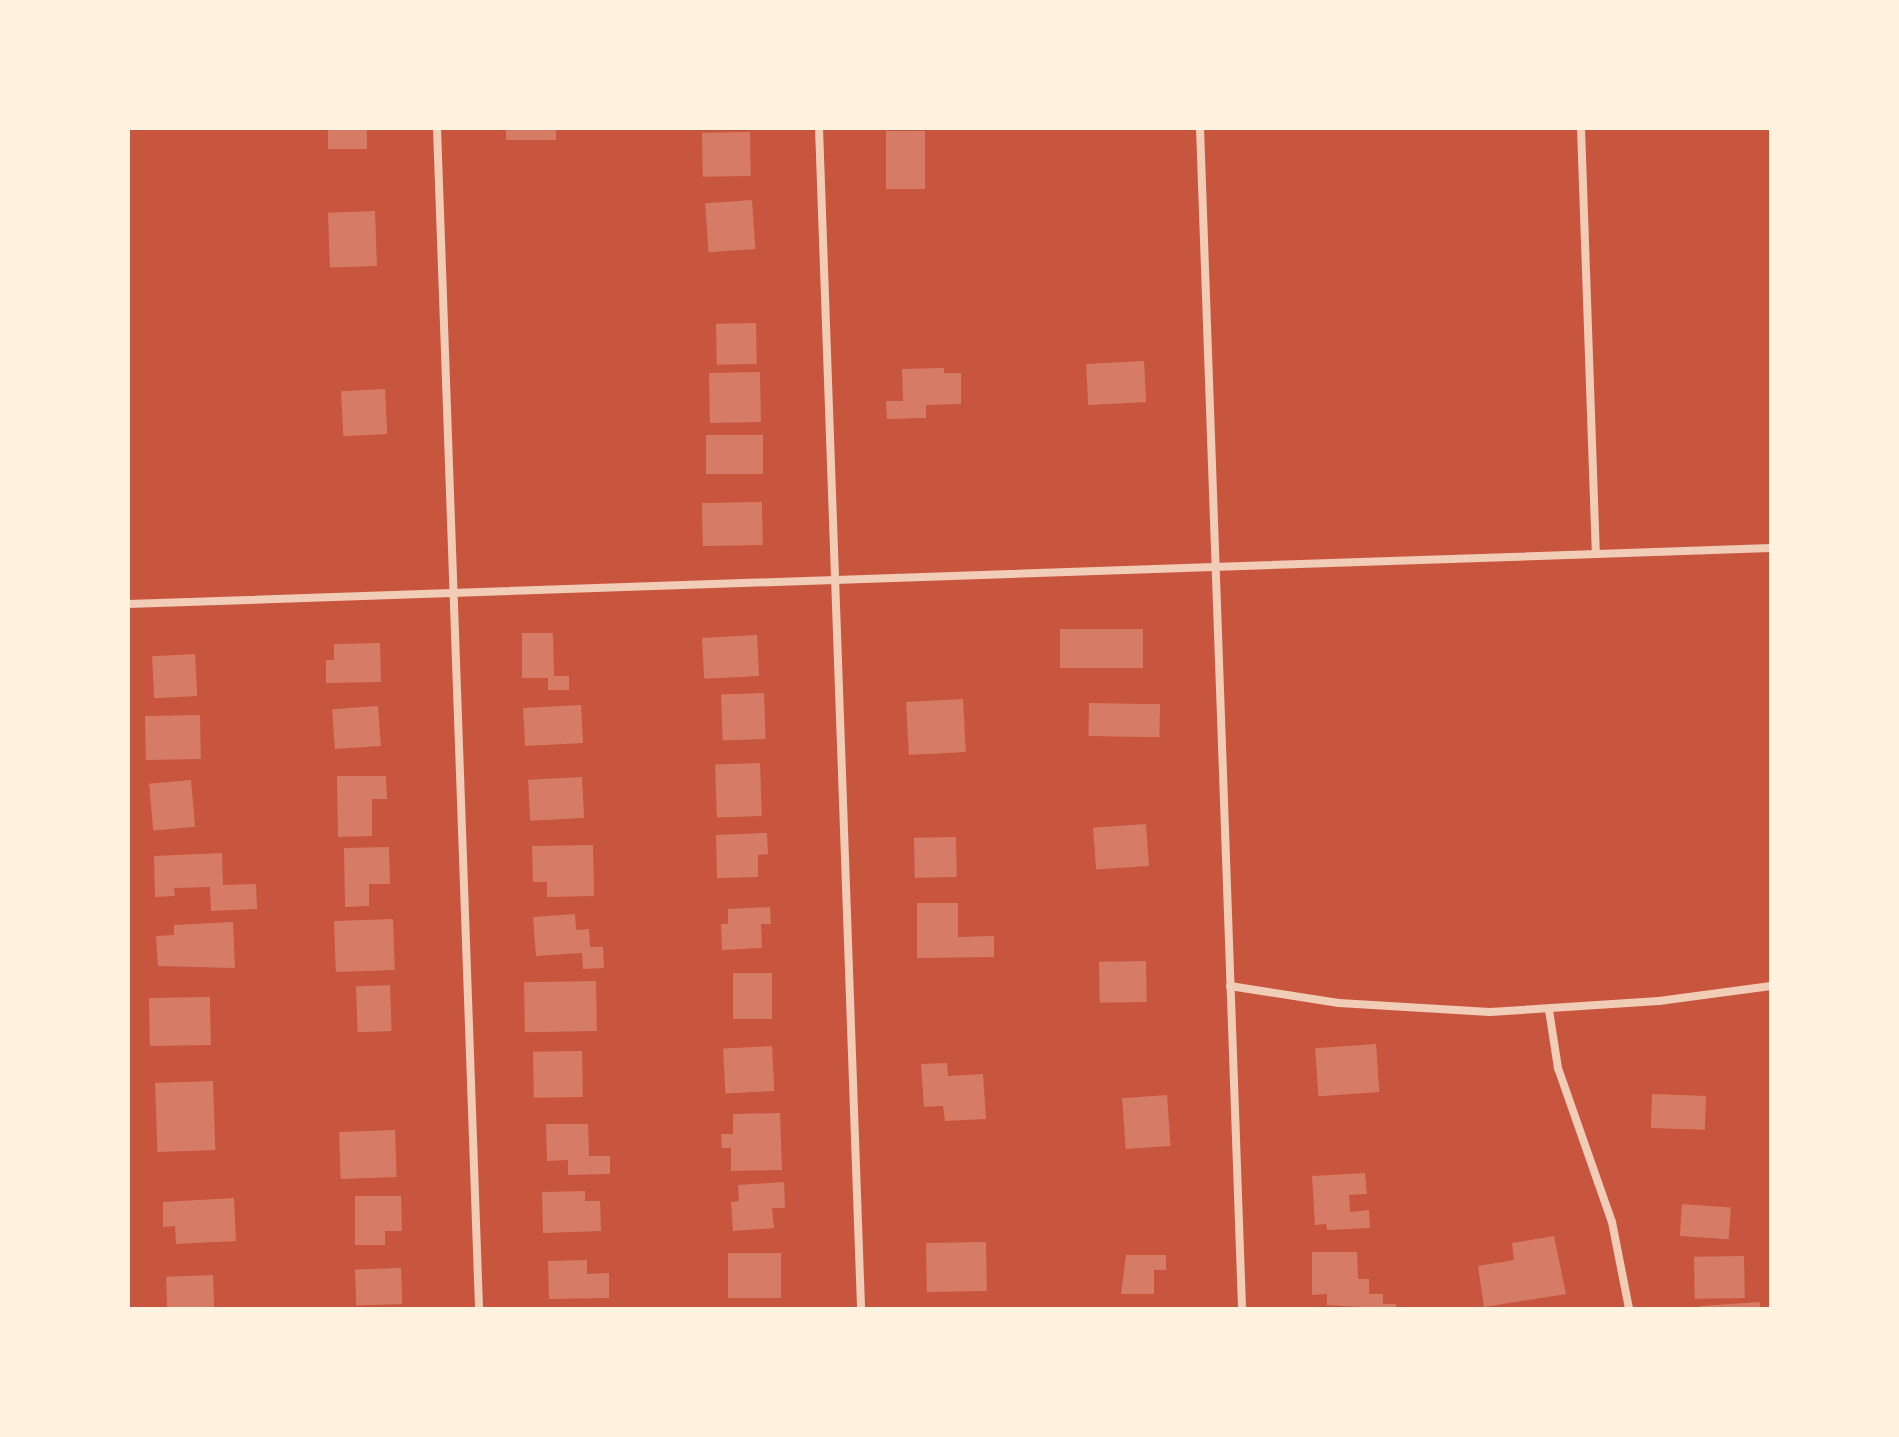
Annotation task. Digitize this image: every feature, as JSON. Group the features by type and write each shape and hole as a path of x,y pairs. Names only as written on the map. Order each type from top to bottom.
{"street":[{"path":"437,128 479,1309"},
{"path":"819,128 861,1309"},
{"path":"1200,128 1242,1309"},
{"path":"1581,128 1596,553"},
{"path":"128,604 1771,548"},
{"path":"1230,986 1399,1009 1549,1010 1771,986"},
{"path":"1549,1010 1558,1068 1612,1222 1629,1309"}],"building":[{"path":"328,128 367,128 367,149 328,149"},
{"path":"506,128 556,128 556,140 506,140"},
{"path":"886,131 925,131 925,189 886,189"},
{"path":"750,132 751,176 703,177 702,133"},
{"path":"752,200 755,249 709,252 705,203"},
{"path":"375,211 377,266 330,268 328,213"},
{"path":"756,323 757,364 717,365 716,324"},
{"path":"1144,361 1146,402 1088,405 1086,364"},
{"path":"944,368 944,373 961,373 961,404 926,405 926,418 887,419 886,401 903,401 902,369"},
{"path":"760,372 761,422 710,423 709,373"},
{"path":"385,389 387,434 343,436 341,391"},
{"path":"706,435 763,435 763,474 706,474"},
{"path":"762,502 763,545 703,546 702,503"},
{"path":"1060,629 1143,629 1143,668 1060,668"},
{"path":"522,633 553,633 554,676 569,676 569,690 548,690 548,678 522,678"},
{"path":"757,635 759,676 704,679 702,638"},
{"path":"380,643 381,682 326,683 326,660 334,660 334,644"},
{"path":"195,654 197,696 154,698 152,656"},
{"path":"764,693 766,739 723,740 721,695"},
{"path":"963,699 966,752 909,755 906,702"},
{"path":"1089,703 1160,704 1159,737 1088,736"},
{"path":"581,705 583,743 525,746 523,708"},
{"path":"378,706 381,746 335,749 332,709"},
{"path":"200,715 201,759 146,760 145,716"},
{"path":"760,763 762,816 717,818 715,765"},
{"path":"337,776 386,776 387,799 372,799 372,836 338,837"},
{"path":"582,777 584,818 530,821 528,780"},
{"path":"191,780 195,827 153,830 149,784"},
{"path":"1146,824 1149,866 1096,870 1093,828"},
{"path":"767,833 768,854 758,855 758,877 717,878 716,835"},
{"path":"956,837 957,877 915,878 914,838"},
{"path":"593,845 594,896 547,897 547,882 533,882 532,846"},
{"path":"389,847 390,884 369,884 369,906 345,907 344,848"},
{"path":"222,853 223,885 256,884 257,909 211,911 210,887 174,888 175,896 155,897 154,856"},
{"path":"917,903 958,903 958,937 994,936 994,957 917,958"},
{"path":"770,907 771,924 761,924 762,948 722,950 721,924 728,924 728,909"},
{"path":"575,914 576,930 589,929 590,947 603,947 604,968 583,969 582,953 536,956 533,917"},
{"path":"393,919 395,970 336,972 334,921"},
{"path":"233,922 235,968 158,966 156,936 174,935 174,925"},
{"path":"1146,961 1147,1002 1100,1003 1099,962"},
{"path":"733,973 772,973 772,1019 733,1019"},
{"path":"596,981 597,1031 525,1032 524,982"},
{"path":"390,985 392,1031 358,1032 356,986"},
{"path":"210,997 211,1045 150,1046 149,998"},
{"path":"1376,1044 1379,1092 1318,1096 1315,1048"},
{"path":"772,1046 774,1091 725,1094 723,1049"},
{"path":"582,1051 583,1097 534,1098 533,1052"},
{"path":"947,1063 948,1076 983,1074 986,1119 945,1121 943,1106 924,1107 921,1064"},
{"path":"213,1081 215,1150 157,1152 155,1083"},
{"path":"1652,1094 1706,1096 1705,1130 1651,1128"},
{"path":"1167,1095 1171,1146 1126,1149 1122,1098"},
{"path":"780,1113 782,1170 731,1171 731,1148 722,1148 721,1134 733,1134 733,1114"},
{"path":"546,1124 588,1124 589,1156 610,1156 610,1174 568,1175 568,1160 547,1161"},
{"path":"395,1130 397,1177 341,1179 339,1132"},
{"path":"1365,1173 1367,1194 1349,1195 1350,1212 1369,1210 1370,1228 1327,1230 1326,1224 1315,1225 1312,1176"},
{"path":"784,1182 785,1208 772,1208 774,1228 733,1231 731,1202 739,1201 738,1185"},
{"path":"585,1191 585,1201 600,1201 601,1231 543,1233 542,1192"},
{"path":"355,1196 401,1196 402,1231 385,1231 385,1245 355,1245"},
{"path":"234,1198 236,1241 176,1244 175,1226 163,1227 163,1202"},
{"path":"1682,1204 1731,1207 1729,1239 1680,1236"},
{"path":"1554,1236 1566,1294 1484,1307 1478,1266 1514,1260 1512,1243"},
{"path":"986,1242 987,1291 927,1292 926,1243"},
{"path":"1312,1252 1357,1252 1358,1279 1369,1279 1369,1294 1383,1294 1383,1304 1396,1304 1396,1309 1327,1305 1327,1294 1312,1295"},
{"path":"728,1253 781,1253 781,1298 728,1298"},
{"path":"1126,1255 1166,1255 1166,1270 1154,1270 1154,1294 1121,1294"},
{"path":"1744,1256 1745,1298 1695,1299 1694,1257"},
{"path":"587,1260 587,1274 609,1273 609,1298 549,1299 548,1261"},
{"path":"401,1268 402,1304 356,1306 355,1270"},
{"path":"213,1275 214,1309 167,1309 166,1277"},
{"path":"1760,1302 1760,1309 1700,1309 1700,1306"}]}
